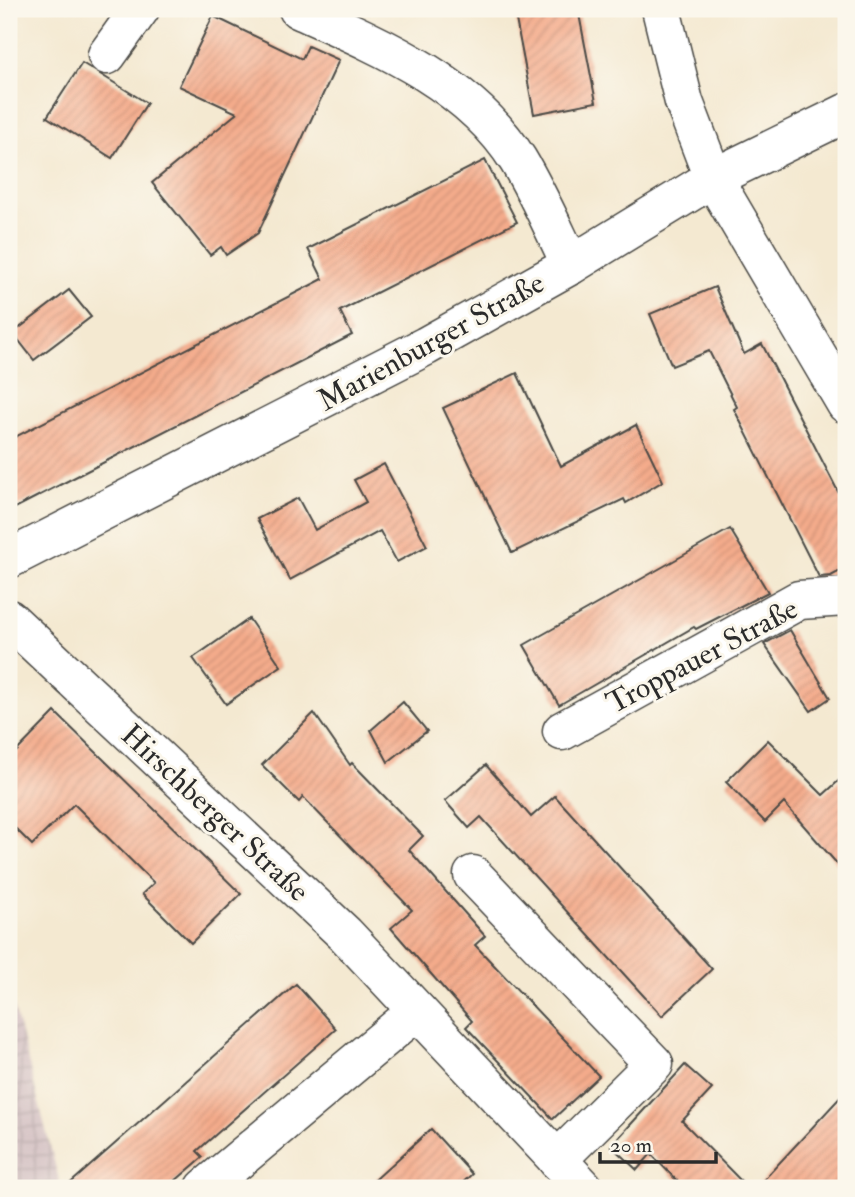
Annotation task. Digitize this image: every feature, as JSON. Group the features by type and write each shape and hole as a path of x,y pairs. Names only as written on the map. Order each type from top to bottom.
{"street":[{"path":"107,55 140,9"},
{"path":"298,9 366,40 460,94 489,123 518,160 571,265"},
{"path":"661,9 684,102 713,178 846,404"},
{"name":"Marienburger Straße","path":"9,559 299,414 571,265 713,178 846,113"},
{"name":"Troppauer Straße","path":"562,731 799,600 846,597"},
{"name":"Hirschberger Straße","path":"9,619 345,934 584,1188"},
{"path":"473,875 654,1064 557,1160"},
{"path":"205,1188 417,1011"}],"shaded area":[{"path":"9,988 61,1188 9,1188"}],"building":[{"path":"514,9 578,9 596,102 534,114"},
{"path":"213,16 302,59 308,46 339,60 258,233 226,255 221,247 210,255 152,183 237,113 179,86"},
{"path":"82,63 147,103 112,158 47,117"},
{"path":"485,160 517,222 340,311 352,335 9,511 9,440 323,279 308,249"},
{"path":"715,287 744,354 762,344 846,507 846,568 831,576 819,577 734,409 737,407 709,351 672,366 650,314"},
{"path":"69,290 91,317 34,360 13,333"},
{"path":"517,373 561,466 636,425 663,481 626,503 624,499 512,553 443,408"},
{"path":"384,464 427,546 397,562 380,531 290,580 257,519 298,498 315,530 366,502 354,480"},
{"path":"730,529 768,592 696,629 694,627 559,705 524,645"},
{"path":"249,619 281,666 226,704 193,658"},
{"path":"790,630 830,698 811,711 764,644"},
{"path":"403,702 427,731 388,762 371,730"},
{"path":"55,712 241,894 191,943 142,894 154,883 74,804 32,845 9,822 9,759"},
{"path":"314,713 350,765 352,763 423,836 409,850 485,936 475,945 599,1076 553,1119 466,1027 472,1021 391,928 412,910 303,797 299,802 262,765"},
{"path":"768,740 823,795 846,774 846,874 784,803 765,822 726,782"},
{"path":"486,765 531,817 555,796 712,969 662,1016 481,817 469,828 445,801"},
{"path":"296,984 336,1029 197,1151 203,1157 167,1188 65,1188"},
{"path":"685,1065 712,1089 682,1121 748,1188 684,1188 651,1154 637,1170 611,1146"},
{"path":"846,1091 846,1188 756,1188"},
{"path":"431,1129 472,1174 457,1188 366,1188"}]}
